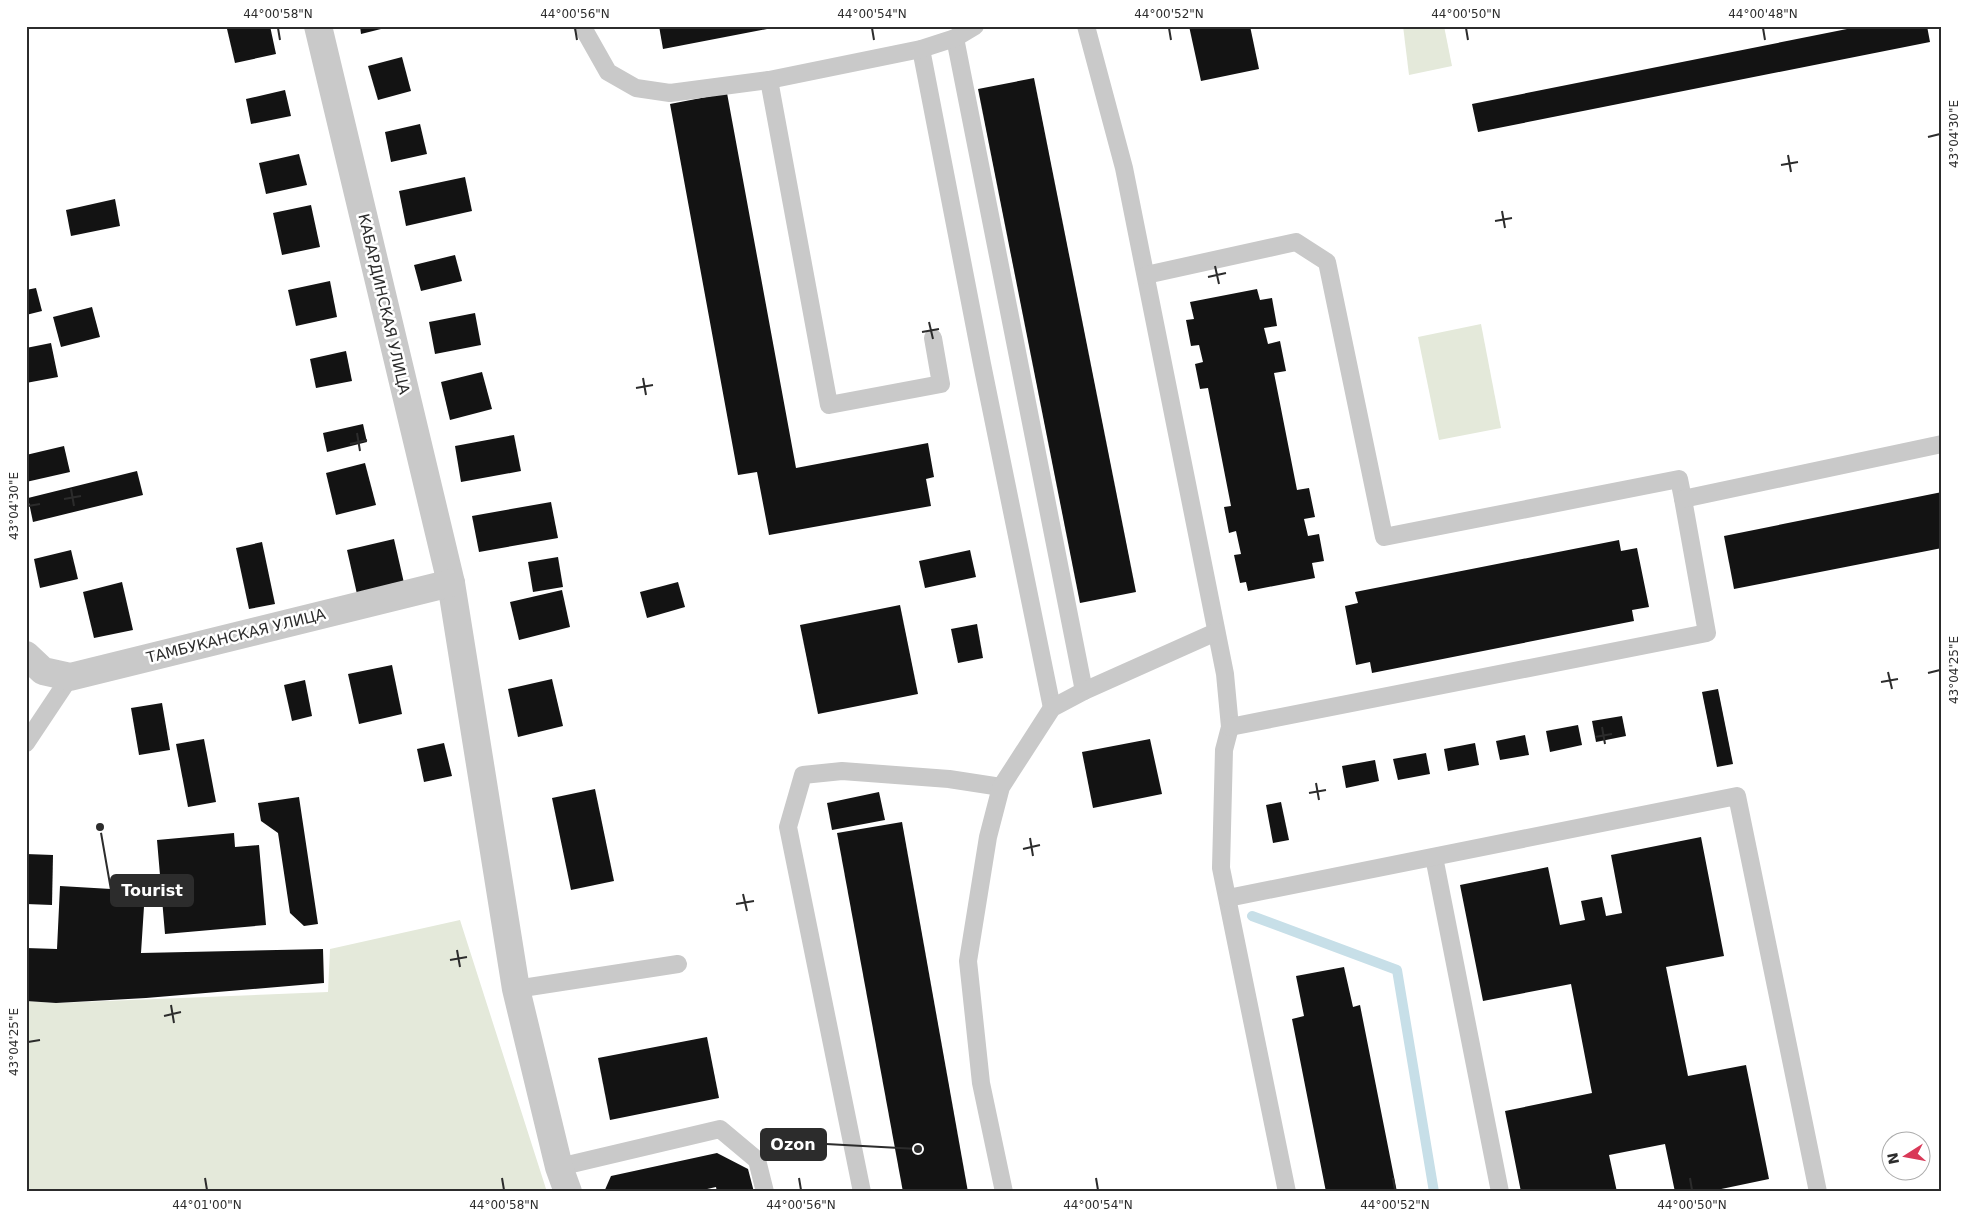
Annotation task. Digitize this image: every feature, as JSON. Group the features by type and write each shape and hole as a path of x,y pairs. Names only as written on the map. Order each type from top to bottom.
{"street":[{"name":"КАБАРДИНСКАЯ УЛИЦА","path":"318,26 451,582 516,989 559,1167 568,1192"},
{"name":"ТАМБУКАНСКАЯ УЛИЦА","path":"26,655 43,671 70,677 451,582"}],"lane":[{"path":"582,26 608,72 636,88 670,93 769,80 921,49 955,38 975,26"},
{"path":"1086,26 1124,168 1225,674 1230,727 1224,750 1221,868 1287,1192"},
{"path":"955,38 1084,691"},
{"path":"921,49 982,364 1052,708"},
{"path":"769,80 829,405 941,384 933,338"},
{"path":"1146,275 1296,242 1327,262 1384,537 1679,479 1683,499 1707,633 1230,727"},
{"path":"1683,499 1942,444"},
{"path":"1004,1192 981,1083 968,960 988,837 1001,787 1052,708 1084,691 1216,632"},
{"path":"26,744 70,677"},
{"path":"862,1192 788,827 803,774 842,771 948,779 1001,787"},
{"path":"1228,898 1737,796 1818,1192"},
{"path":"1434,856 1500,1192"},
{"path":"516,989 678,964"},
{"path":"559,1167 720,1129 758,1160 765,1192"}],"shaded area":[{"path":"1403,26 1444,26 1452,66 1409,75"},
{"path":"1481,324 1501,428 1439,440 1418,337"},
{"path":"460,920 547,1192 26,1192 26,1001 56,1003 328,992 330,949"}],"building":[{"path":"240,26 270,26 276,54 235,63 227,29"},
{"path":"360,26 389,26 389,27 361,34"},
{"path":"659,26 777,26 777,27 663,49"},
{"path":"1189,26 1250,26 1259,69 1201,81"},
{"path":"1862,26 1927,26 1930,42 1478,132 1472,104"},
{"path":"402,57 411,91 378,100 368,66"},
{"path":"1034,78 1136,592 1080,603 978,89"},
{"path":"285,90 291,116 251,124 246,99"},
{"path":"727,93 796,468 928,443 934,477 926,479 931,506 769,535 757,472 738,475 670,104"},
{"path":"420,124 427,154 391,162 385,132"},
{"path":"299,154 307,185 266,194 259,163"},
{"path":"465,177 472,211 406,226 399,191"},
{"path":"115,199 120,226 71,236 66,210"},
{"path":"311,205 320,247 282,255 273,213"},
{"path":"455,255 462,281 421,291 414,265"},
{"path":"330,281 337,317 296,326 288,290"},
{"path":"36,288 42,311 26,315 26,290"},
{"path":"1257,289 1260,300 1272,298 1277,326 1264,328 1268,344 1280,341 1286,371 1274,373 1297,490 1309,488 1315,517 1304,519 1308,536 1319,534 1324,561 1312,563 1315,578 1248,591 1246,582 1240,583 1234,555 1241,554 1236,531 1229,533 1224,507 1231,506 1208,388 1200,389 1195,364 1203,362 1199,345 1191,346 1186,320 1194,319 1190,302"},
{"path":"92,307 100,337 61,347 53,317"},
{"path":"475,313 481,345 435,354 429,322"},
{"path":"51,343 58,377 26,383 26,348"},
{"path":"346,351 352,381 316,388 310,359"},
{"path":"482,372 492,409 450,420 441,382"},
{"path":"363,424 367,442 327,452 323,433"},
{"path":"514,435 521,471 461,482 455,446"},
{"path":"64,446 70,472 26,482 26,455"},
{"path":"365,463 376,505 336,515 326,473"},
{"path":"137,471 143,495 33,522 28,498"},
{"path":"1942,492 1942,548 1734,589 1724,536"},
{"path":"551,502 558,538 479,552 472,516"},
{"path":"394,539 404,583 357,594 347,550"},
{"path":"1619,540 1621,551 1637,548 1649,607 1632,610 1634,621 1372,673 1370,662 1356,665 1345,606 1358,603 1355,592"},
{"path":"262,542 275,604 249,609 236,548"},
{"path":"71,550 78,579 40,588 34,559"},
{"path":"970,550 976,577 925,588 919,561"},
{"path":"558,557 563,587 533,592 528,562"},
{"path":"122,582 133,630 94,638 83,592"},
{"path":"678,582 685,607 647,618 640,592"},
{"path":"562,590 570,627 519,640 510,602"},
{"path":"900,605 918,694 818,714 800,625"},
{"path":"977,624 983,658 958,663 951,629"},
{"path":"392,665 402,714 359,724 348,674"},
{"path":"552,679 563,726 518,737 508,689"},
{"path":"305,680 312,716 292,721 284,685"},
{"path":"1718,689 1733,764 1717,767 1702,692"},
{"path":"162,703 170,750 139,755 131,708"},
{"path":"1622,716 1626,736 1596,742 1592,721"},
{"path":"1578,725 1582,745 1550,752 1546,731"},
{"path":"1525,735 1529,755 1500,760 1496,741"},
{"path":"204,739 216,802 188,807 176,744"},
{"path":"1150,739 1162,794 1093,808 1082,752"},
{"path":"444,743 452,776 424,782 417,749"},
{"path":"1475,743 1479,765 1448,771 1444,749"},
{"path":"1426,753 1430,774 1398,780 1393,759"},
{"path":"1375,760 1379,781 1346,788 1342,766"},
{"path":"595,789 614,881 571,890 552,798"},
{"path":"879,792 885,820 832,830 827,803"},
{"path":"299,797 318,924 304,926 290,913 278,833 261,821 258,803"},
{"path":"1281,802 1289,840 1273,843 1266,805"},
{"path":"902,822 968,1192 903,1192 837,833"},
{"path":"234,833 235,847 259,845 266,925 165,934 157,840"},
{"path":"1701,837 1724,956 1666,967 1688,1076 1746,1065 1769,1179 1707,1192 1675,1192 1665,1144 1609,1155 1617,1192 1521,1192 1505,1111 1592,1093 1571,984 1483,1001 1460,885 1548,867 1560,925 1585,920 1581,901 1602,897 1606,916 1622,913 1611,855"},
{"path":"26,854 53,855 52,905 26,904"},
{"path":"60,886 145,891 141,953 323,949 324,983 146,998 56,1003 26,1001 26,948 57,949"},
{"path":"1344,967 1353,1007 1360,1005 1397,1192 1326,1192 1292,1019 1304,1016 1296,976"},
{"path":"707,1037 719,1098 610,1120 598,1058"},
{"path":"717,1153 748,1169 754,1192 717,1192 716,1187 694,1192 604,1192 611,1176"}],"waterway":[{"path":"1252,916 1397,970 1434,1192"}],"place":[{"name":"Tourist","path":"100,827"},
{"name":"Ozon","path":"918,1149"}]}
